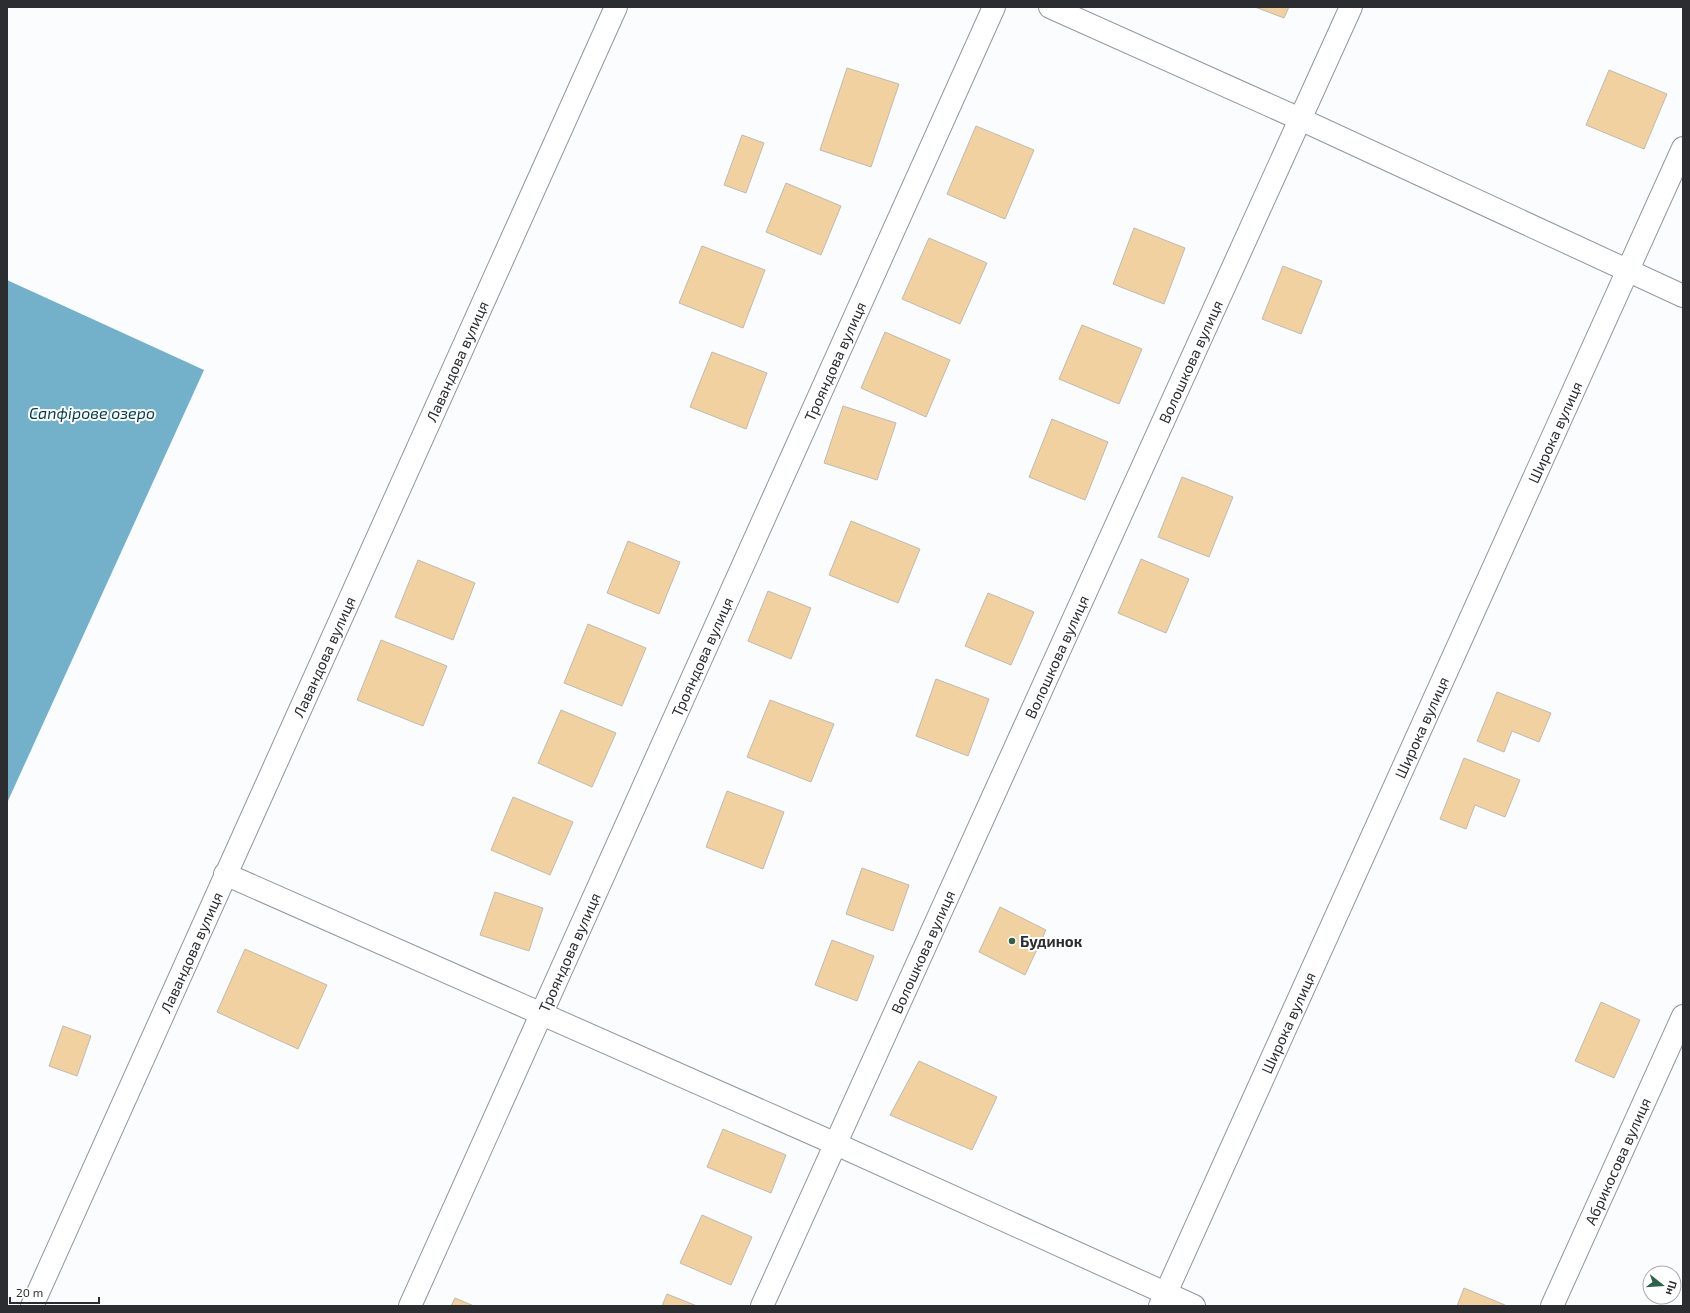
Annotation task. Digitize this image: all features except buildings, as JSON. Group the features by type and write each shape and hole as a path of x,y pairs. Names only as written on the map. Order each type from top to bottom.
{"street":[{"name":"Лавандова вулиця","path":"32,1306 616,7"},
{"name":"Трояндова вулиця","path":"410,1306 994,7"},
{"path":"1050,7 1300,119 1683,296"},
{"name":"Волошкова вулиця","path":"762,1306 1351,7"},
{"name":"Широка вулиця","path":"1163,1300 1683,148"},
{"path":"225,874 836,1144 1163,1300 1194,1306"},
{"name":"Абрикосова вулиця","path":"1552,1306 1683,1016"}],"water":[{"name":"Сапфірове озеро","path":"7,280 204,370 7,803"}],"place":[{"name":"Будинок","path":"1012,941"}]}
